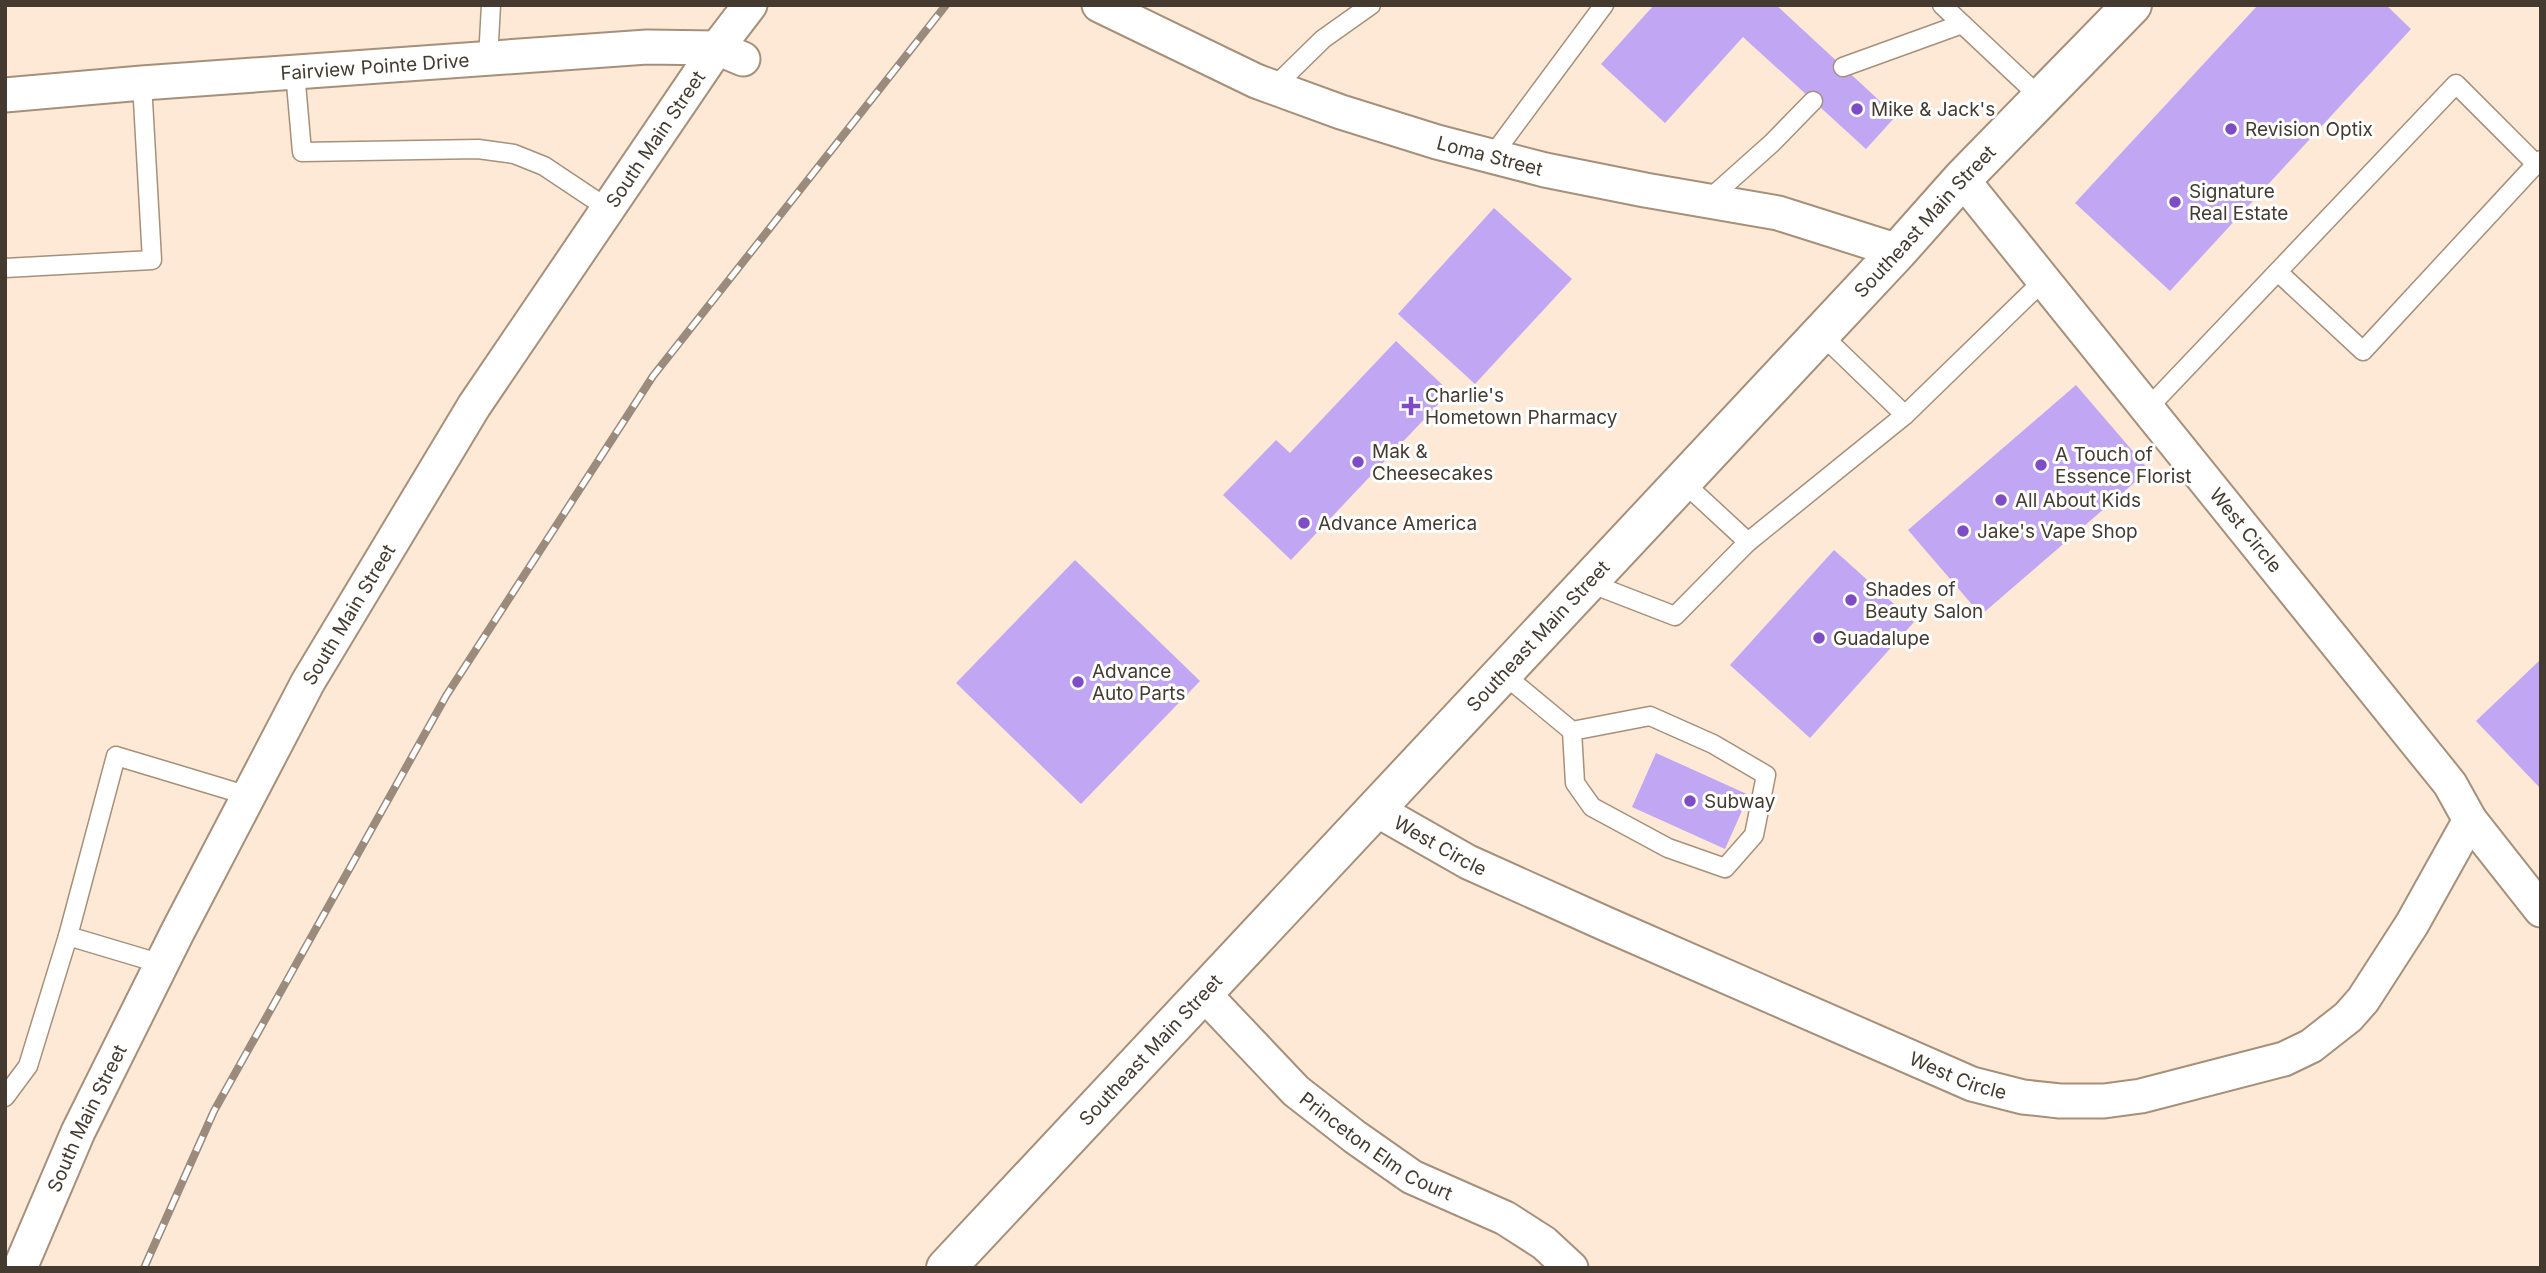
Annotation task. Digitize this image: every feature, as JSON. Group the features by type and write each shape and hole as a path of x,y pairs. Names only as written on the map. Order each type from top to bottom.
{"main road":[{"name":"Southeast Main Street","path":"946,1268 1821,334 1962,179 2126,7"}],"street":[{"name":"South Main Street","path":"20,1268 78,1132 308,682 467,417 607,208 730,53 750,5"},
{"name":"Loma Street","path":"1110,8 1273,88 1341,112 1545,170 1778,213 1898,251"},
{"name":"Fairview Pointe Drive","path":"5,95 648,47 730,53"},
{"name":"West Circle","path":"1962,179 2450,784 2470,820 2541,910"},
{"name":"West Circle","path":"1375,808 1480,867 1972,1084 2023,1097 2060,1101 2104,1101 2141,1096 2284,1059 2329,1034 2348,1017 2370,989 2412,924 2470,820"},
{"name":"Princeton Elm Court","path":"1203,993 1296,1091 1355,1137 1412,1177 1505,1218 1544,1243 1571,1268"}],"lane":[{"path":"488,59 491,5"},
{"path":"1273,88 1323,39 1371,5"},
{"path":"1492,156 1604,5"},
{"path":"1942,5 2041,98"},
{"path":"1843,67 1962,24"},
{"path":"295,72 302,152 478,149 514,154 544,166 607,208"},
{"path":"5,268 152,260 142,83"},
{"path":"2148,408 2456,84 2538,162 2363,351 2278,272"},
{"path":"1707,201 1772,143 1812,101"},
{"path":"1587,582 1675,616 1748,542 1905,415 2044,280"},
{"path":"1821,334 1905,415"},
{"path":"1682,481 1748,542"},
{"path":"1502,673 1572,732 1575,783 1592,807 1668,848 1725,868 1754,835 1766,775 1713,744 1650,716 1572,732"},
{"path":"5,1097 28,1066 68,936 116,756 249,796"},
{"path":"68,936 162,964"}],"building":[{"path":"1654,5 1776,5 1896,116 1866,149 1743,37 1665,123 1601,64"},
{"path":"2258,5 2386,5 2411,29 2170,291 2075,203"},
{"path":"1494,208 1572,279 1475,384 1398,314"},
{"path":"1396,341 1450,392 1291,560 1223,495 1276,440 1290,453"},
{"path":"2076,385 2149,470 1981,615 1908,530"},
{"path":"1834,550 1914,622 1810,738 1730,665"},
{"name":"Advance Auto Parts","path":"1075,560 1200,681 1081,804 956,683"},
{"path":"2539,661 2541,664 2541,789 2476,721"},
{"name":"Subway","path":"1656,753 1749,795 1725,849 1632,807"}],"railway":[{"path":"144,1268 214,1111 446,696 653,376 946,5"}],"place":[{"name":"Mike & Jack's","path":"1857,109"},
{"name":"Revision Optix","path":"2231,129"},
{"name":"Signature Real Estate","path":"2175,202"},
{"name":"Charlie's Hometown Pharmacy","path":"1411,406"},
{"name":"Mak & Cheesecakes","path":"1358,462"},
{"name":"A Touch of Essence Florist","path":"2041,465"},
{"name":"All About Kids","path":"2001,500"},
{"name":"Advance America","path":"1304,523"},
{"name":"Jake's Vape Shop","path":"1963,531"},
{"name":"Shades of Beauty Salon","path":"1851,600"},
{"name":"Guadalupe","path":"1819,638"},
{"name":"Advance Auto Parts","path":"1078,682"},
{"name":"Subway","path":"1690,801"}]}
